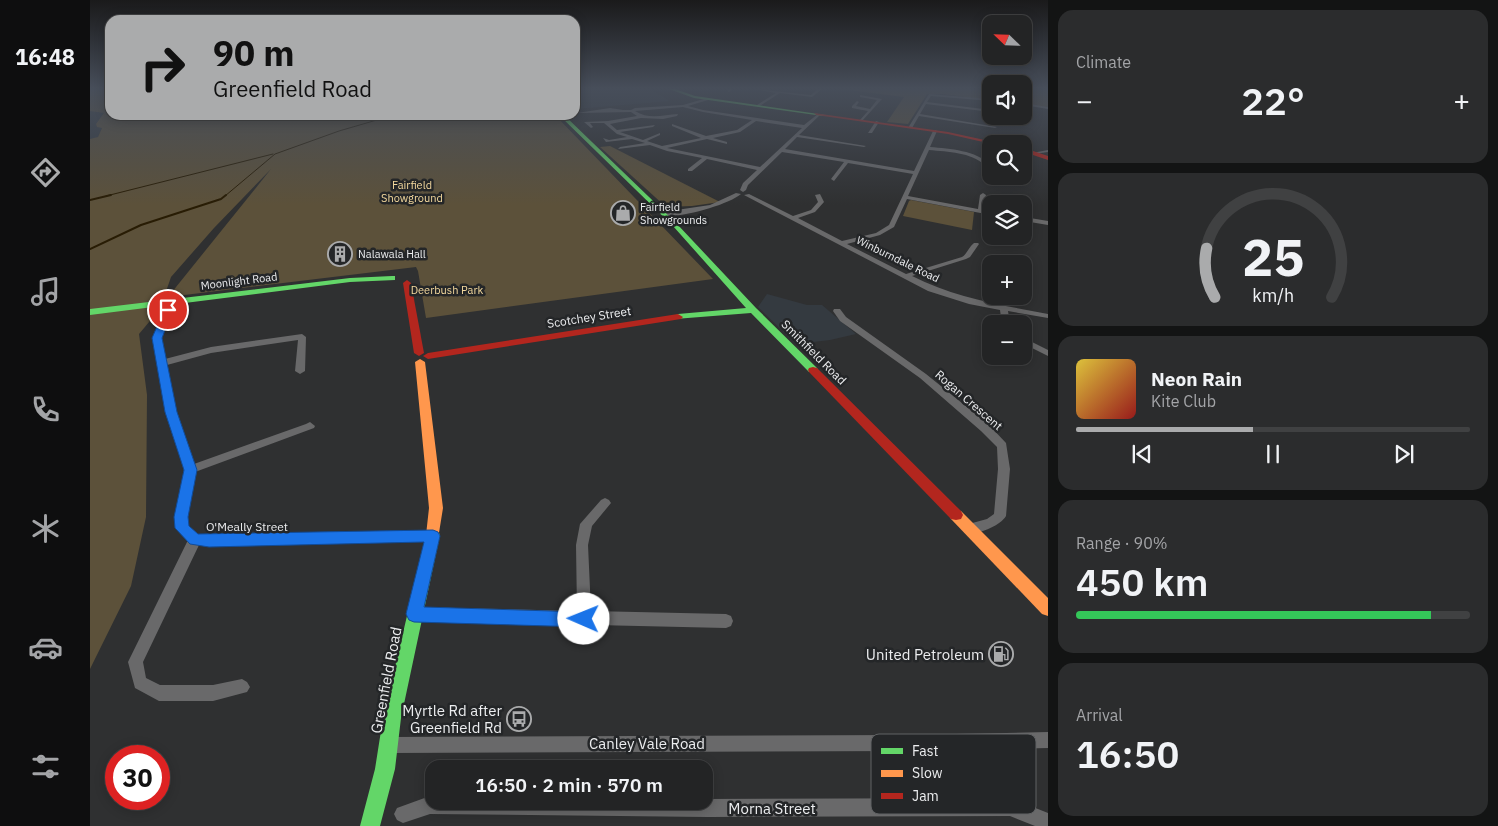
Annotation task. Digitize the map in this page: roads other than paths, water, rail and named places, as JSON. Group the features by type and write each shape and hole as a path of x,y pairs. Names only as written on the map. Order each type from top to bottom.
{"street":[{"name":"Smithfield Road","path":"574,128 674,225 753,310 1048,609"},
{"path":"612,128 661,148 762,168"},
{"path":"605,130 638,128"},
{"path":"680,128 725,143"},
{"path":"648,152 744,128"},
{"path":"661,213 695,210 723,204 742,193 746,184 805,128"},
{"path":"870,132 873,128"},
{"path":"913,128 982,140"},
{"path":"842,243 888,230 892,226 935,131"},
{"path":"644,141 658,134"},
{"path":"797,136 864,146"},
{"path":"607,141 635,138"},
{"path":"620,148 650,143"},
{"path":"928,148 961,153 982,161"},
{"path":"780,150 916,173"},
{"path":"1032,152 1048,151"},
{"path":"1032,153 1048,158"},
{"path":"690,170 706,158"},
{"path":"834,179 847,162"},
{"name":"Winburndale Road","path":"742,193 906,276 948,295 1048,316"},
{"path":"793,218 815,210 821,202 818,195"},
{"path":"905,197 980,211 982,200"},
{"path":"661,213 705,208"},
{"path":"674,225 674,218 695,210"},
{"path":"1032,221 1048,224"},
{"path":"906,276 967,257 976,244"},
{"name":"Moonlight Road","path":"90,312 361,279 392,278 399,274 409,275 412,279 406,283"},
{"name":"Greenfield Road","path":"370,826 390,745 392,718 433,536 436,508 422,357 406,283"},
{"name":"O'Meally Street","path":"174,302 157,338 171,412 190,470 181,517 182,528 195,539 209,541 433,536"},
{"path":"1004,308 1005,315"},
{"name":"Scotchey Street","path":"422,357 680,317 753,310"},
{"name":"Rogan Crescent","path":"837,311 843,319 896,355 986,428 1002,446 1004,469 1000,516 991,523 969,530"},
{"path":"162,363 211,350 302,337 300,371"},
{"path":"1032,345 1048,353"},
{"path":"190,470 310,426"},
{"path":"584,619 582,545 586,524 605,503"},
{"path":"195,539 135,662 140,683 159,692 213,693 242,687"},
{"path":"414,614 726,621"},
{"name":"Canley Vale Road","path":"390,745 871,743"},
{"name":"Morna Street","path":"403,814 430,806 871,807"},
{"name":"Morna Street","path":"1028,814 1043,820 1048,826"}],"waterway":[{"path":"225,196 275,154 351,128"},
{"path":"106,196 273,154"},
{"path":"90,200 111,195"},
{"path":"90,249 141,225 221,199 226,195"}],"place":[{"name":"Fairfield Showgrounds","path":"623,213"},
{"name":"Nalawala Hall","path":"340,254"},
{"name":"United Petroleum","path":"1001,654"},
{"name":"Myrtle Rd after Greenfield Rd","path":"519,719"}],"park label":[{"name":"Fairfield Showground","path":"412,191"},
{"name":"Deerbush Park","path":"447,290"}]}
